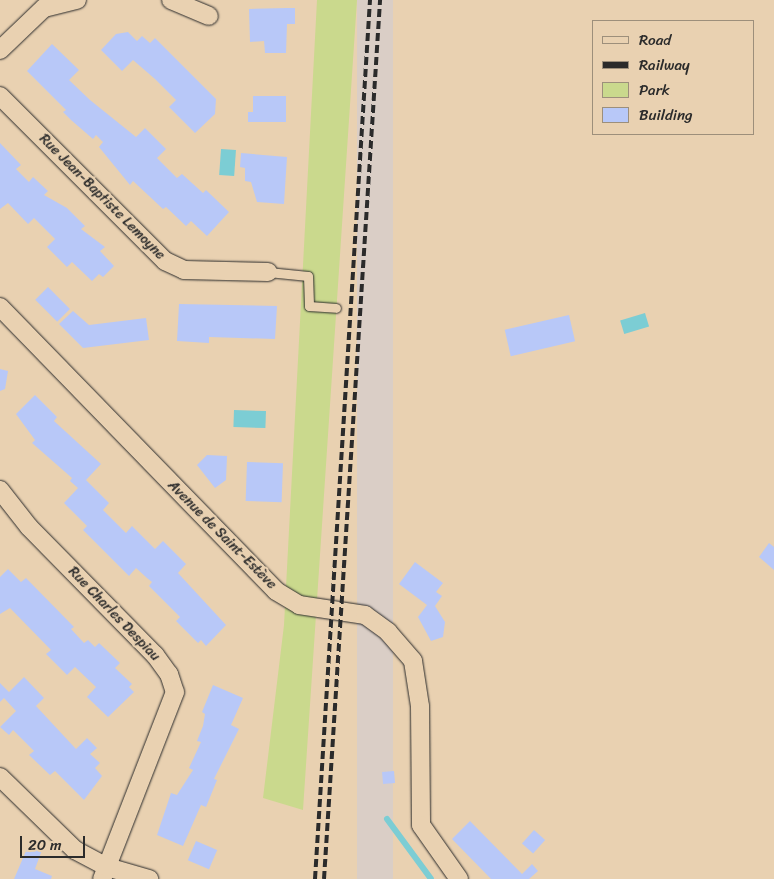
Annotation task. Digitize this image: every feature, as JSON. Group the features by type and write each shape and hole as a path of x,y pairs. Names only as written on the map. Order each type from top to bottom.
{"street":[{"path":"0,50 44,8 77,0"},
{"path":"171,0 209,16"},
{"name":"Rue Jean-Baptiste Lemoyne","path":"0,96 165,261 184,270 268,272"},
{"name":"Avenue de Saint-Estève","path":"0,307 276,591 299,605 366,615 388,632 413,661 420,706 421,825 458,879"},
{"name":"Rue Charles Despiau","path":"0,490 29,526 155,655 169,674 175,692 104,873"},
{"path":"0,777 75,850 104,873 149,879"}],"lane":[{"name":"Rue Jean-Baptiste Lemoyne","path":"268,272 308,276 309,306 336,308"}],"shaded area":[{"path":"357,0 393,0 393,879 357,879"}],"green space":[{"path":"317,0 357,0 303,810 263,798 284,625"}],"water":[{"path":"221,149 236,150 234,176 219,175"},
{"path":"645,313 649,326 624,334 620,321"},
{"path":"234,410 266,411 265,428 233,427"}],"building":[{"path":"295,8 295,24 287,24 286,53 265,53 264,41 250,42 249,9"},
{"path":"128,32 137,41 142,36 150,43 155,38 216,99 215,114 195,133 169,107 176,100 155,79 133,60 122,71 101,50 116,34"},
{"path":"52,44 79,70 69,80 90,100 136,137 145,128 166,149 157,158 177,178 182,174 203,193 206,190 229,212 207,236 191,221 186,226 166,207 163,209 133,181 130,185 99,147 103,142 96,135 93,139 71,120 63,112 66,110 27,71"},
{"path":"253,96 286,96 286,122 248,122 248,112 253,112"},
{"path":"0,143 21,165 16,169 29,182 33,177 48,191 44,195 67,208 85,226 81,229 105,247 100,251 114,266 103,277 99,274 92,281 72,262 67,267 47,247 55,239 34,218 28,224 8,203 0,209"},
{"path":"241,153 287,157 284,204 257,202 251,182 245,181 245,168 240,167"},
{"path":"48,287 70,309 57,322 35,300"},
{"path":"179,304 277,306 275,339 209,337 209,343 177,341"},
{"path":"73,311 89,325 146,318 149,340 83,348 59,324"},
{"path":"569,315 575,341 511,356 505,330"},
{"path":"0,369 8,371 5,389 0,391"},
{"path":"35,395 57,417 54,421 101,464 86,480 109,503 103,510 126,533 132,526 155,549 163,541 186,564 178,573 226,625 206,646 201,640 198,643 176,621 180,617 149,586 152,582 136,568 129,576 83,530 87,526 64,503 78,488 70,481 72,478 32,443 35,440 16,414"},
{"path":"207,455 227,456 226,480 215,488 197,465"},
{"path":"247,462 283,463 282,502 246,501"},
{"path":"769,543 774,547 774,570 759,557"},
{"path":"415,562 443,583 436,592 442,596 435,606 445,622 443,637 431,641 418,617 427,605 399,584"},
{"path":"8,569 21,582 26,578 74,627 71,629 84,643 88,640 95,647 99,643 120,663 115,668 132,684 129,687 134,692 108,717 87,697 96,687 75,667 67,675 46,654 51,650 10,608 0,614 0,577"},
{"path":"24,677 44,698 36,706 76,749 87,738 97,748 90,754 100,763 95,768 102,776 84,800 55,771 50,775 29,755 34,751 13,730 9,735 0,727 16,711 4,698 0,702 0,683 9,692"},
{"path":"213,685 243,698 231,725 239,729 214,779 217,780 206,807 201,805 183,846 157,835 171,793 177,795 193,770 189,768 201,742 197,741 203,726 205,714 202,712"},
{"path":"394,771 395,783 383,784 382,772"},
{"path":"470,821 522,874 532,864 538,871 529,879 491,879 452,839"},
{"path":"534,830 545,840 533,853 522,843"},
{"path":"196,841 217,850 209,869 188,860"},
{"path":"29,844 42,850 35,869 52,876 51,879 14,879"}],"waterway":[{"path":"387,819 431,879"}],"railway":[{"path":"315,879 370,0"},
{"path":"324,879 380,0"}]}
